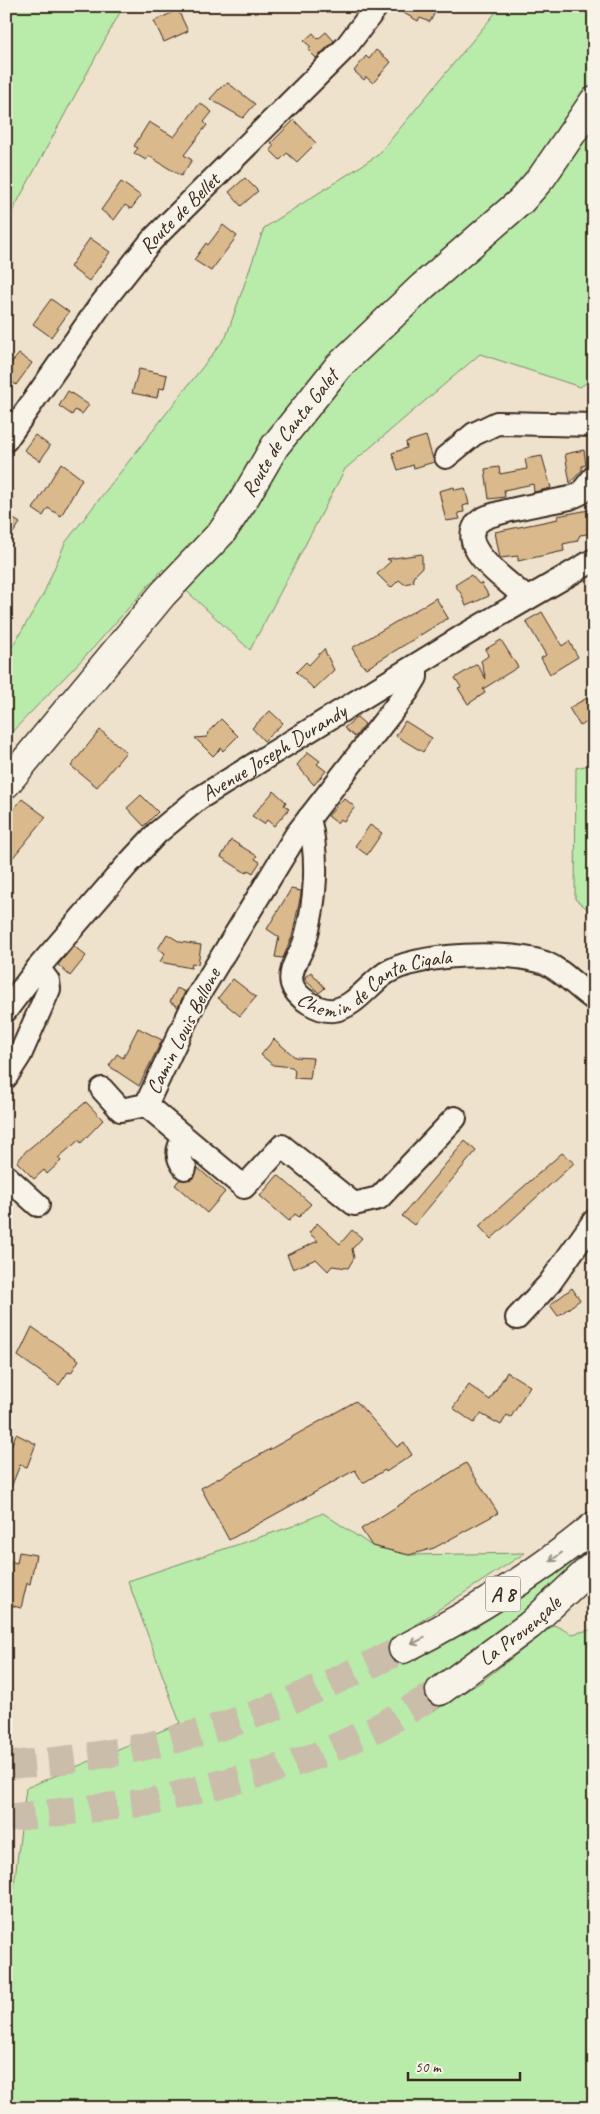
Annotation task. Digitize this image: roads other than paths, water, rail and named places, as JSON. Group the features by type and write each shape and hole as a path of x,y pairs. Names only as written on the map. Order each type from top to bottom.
{"main road":[{"name":"Route de Canta Galet","path":"6,784 163,594 222,532 243,501 275,446 338,367 423,286 521,202 542,178 594,101"},
{"name":"La Provençale","path":"403,1649 460,1620 510,1590 559,1555 594,1526"},
{"name":"La Provençale","path":"440,1691 530,1625 594,1565"}],"street":[{"name":"Route de Bellet","path":"6,440 99,307 152,240 346,48 378,6"},
{"path":"446,458 474,434 497,424 594,425"},
{"path":"526,598 488,564 475,547 472,538 475,526 488,516 570,498 581,492 594,477"},
{"name":"Avenue Joseph Durandy","path":"6,1010 38,968 127,865 180,813 217,785 526,598 594,560"},
{"name":"Camin Louis Bellone","path":"416,666 416,677 407,692 296,835 196,999 146,1105 184,1139 244,1187 282,1146 354,1204 379,1198 455,1118"},
{"name":"Chemin de Canta Cigala","path":"309,818 314,847 313,897 304,942 291,981 294,990 302,999 322,1009 333,1010 344,1007 356,999 387,972 408,965 433,960 502,954 522,956 546,964 594,999"},
{"path":"6,1077 20,1056 49,989 48,981 38,968"},
{"path":"102,1089 121,1110 146,1105"},
{"path":"184,1139 178,1149 178,1155 185,1168"},
{"path":"6,1176 38,1205"},
{"path":"517,1318 558,1273 594,1222"}],"tunnel":[{"path":"6,1765 88,1757 196,1734 291,1700 403,1649"},
{"path":"6,1818 151,1802 259,1774 316,1756 383,1725 440,1691"}]}
